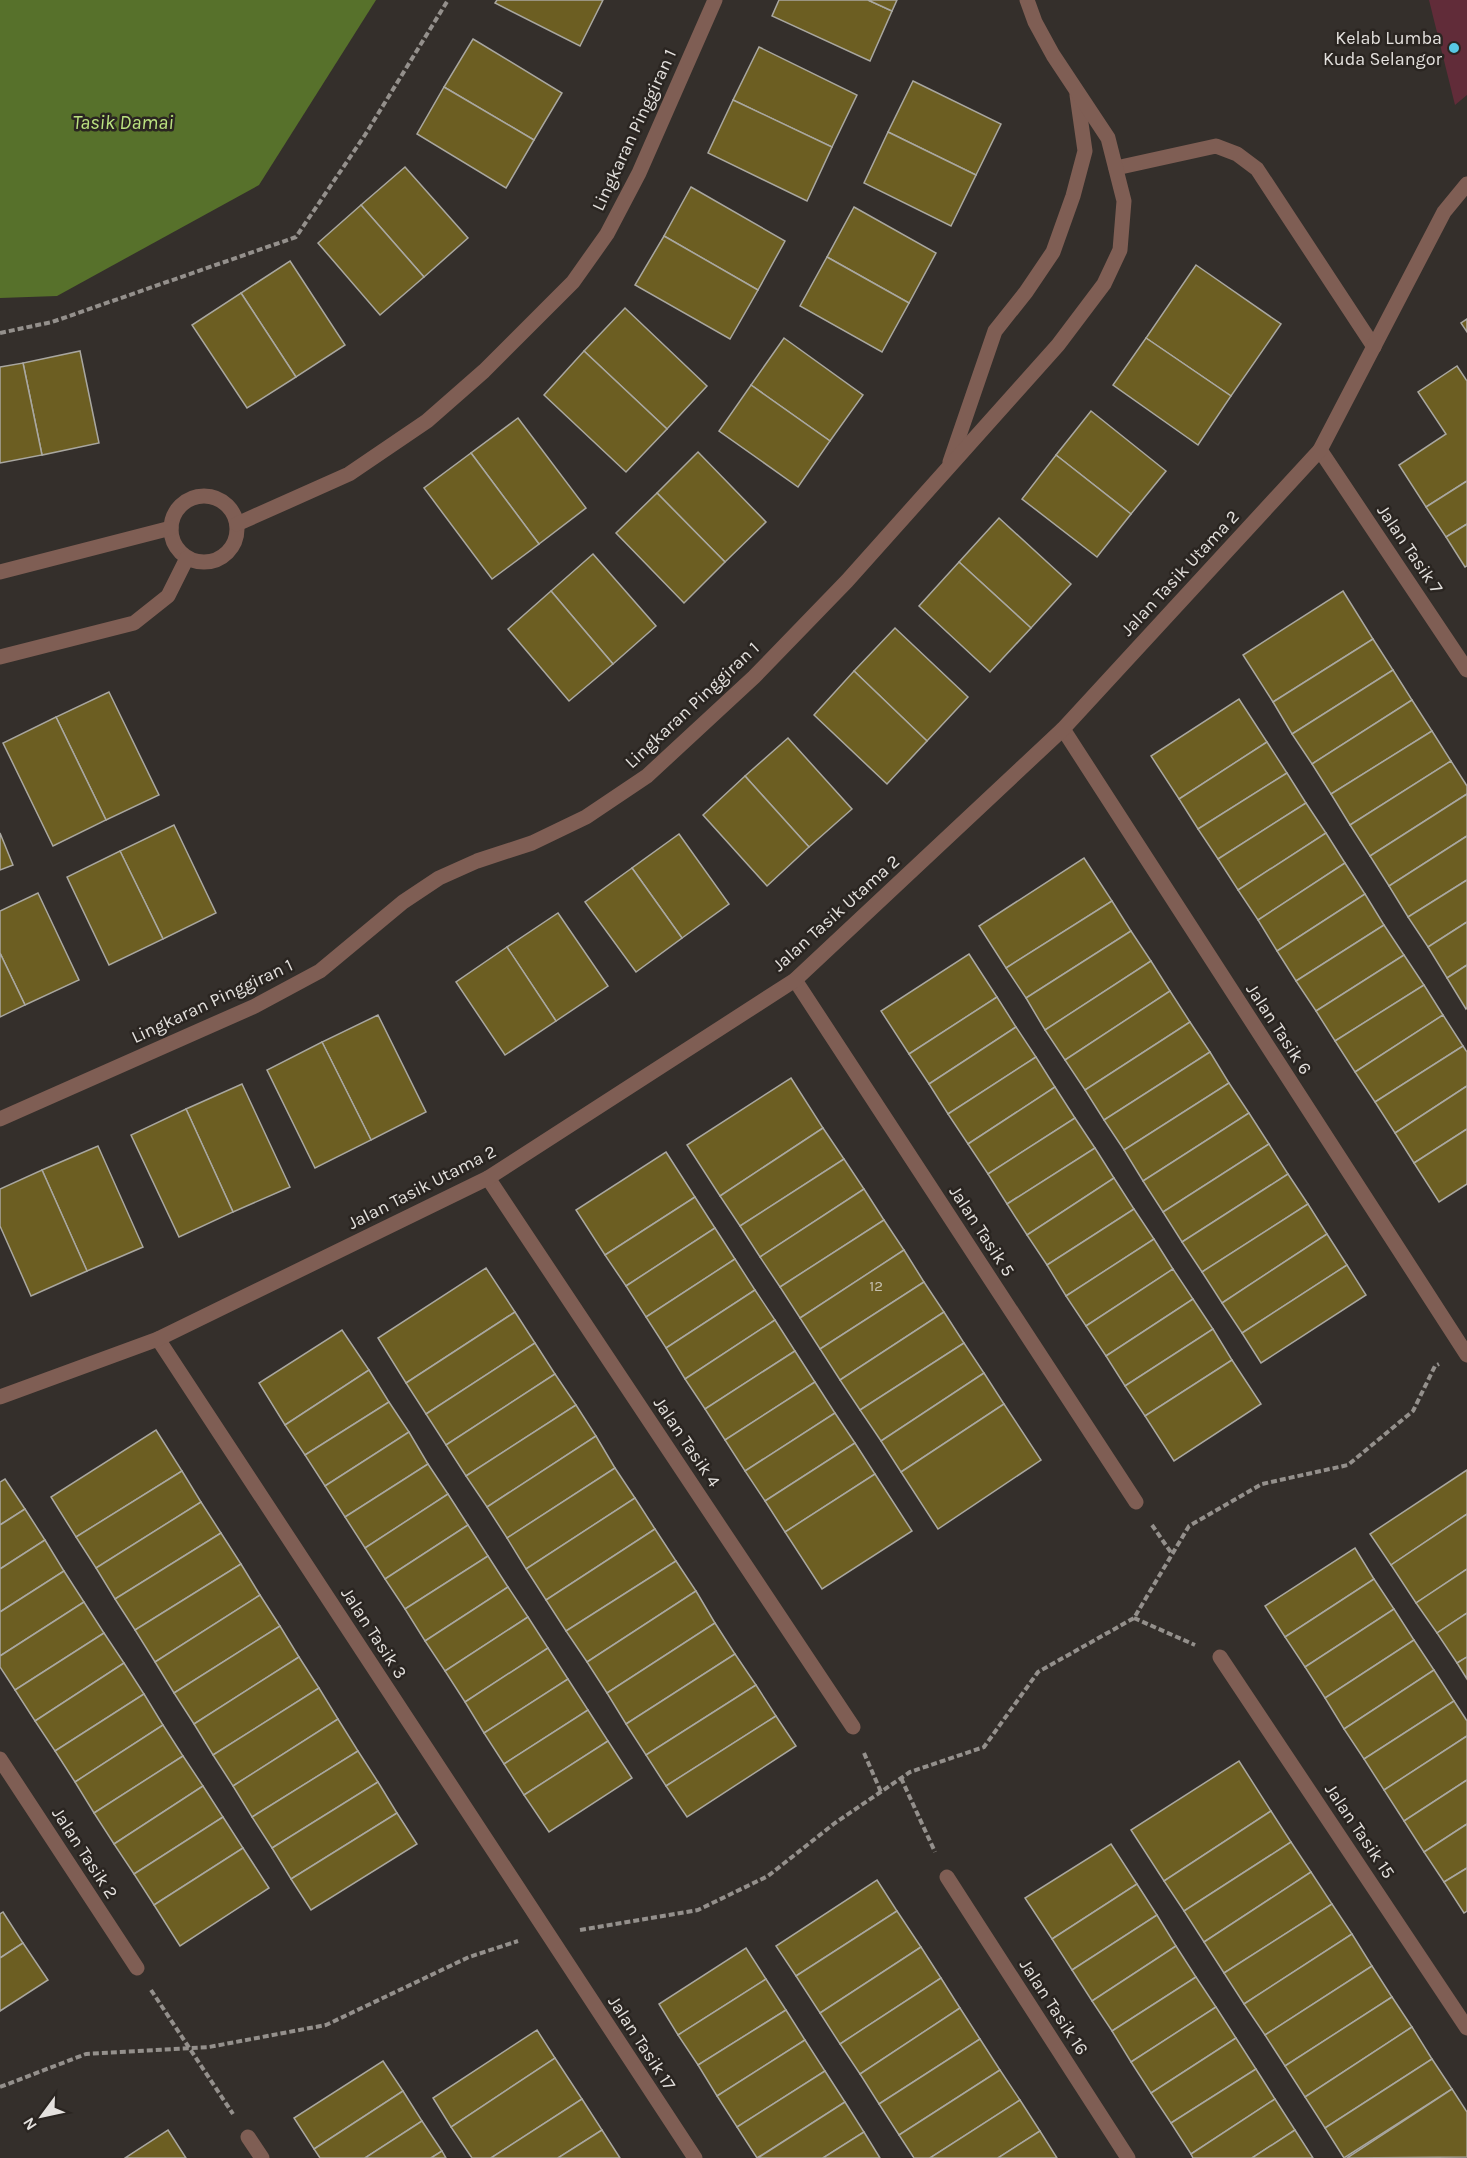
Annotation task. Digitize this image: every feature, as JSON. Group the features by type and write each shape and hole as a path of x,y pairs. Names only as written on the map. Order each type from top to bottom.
{"street":[{"name":"Lingkaran Pinggiran 1","path":"237,524 349,474 427,421 484,371 573,282 607,234 639,173 715,0"},
{"name":"Lingkaran Pinggiran 1","path":"0,1119 255,1006 320,971 403,902 440,878 477,861 532,843 586,817 647,776 770,661 847,581 1029,380 1104,284 1120,250 1124,201 1108,138 1035,22 1027,0"},
{"name":"Lingkaran Pinggiran 1","path":"948,468 995,331 1026,292 1053,252 1073,196 1085,151 1077,92"},
{"path":"1116,168 1216,146 1237,154 1257,169 1374,347"},
{"name":"Jalan Tasik Utama 2","path":"0,1397 158,1340 488,1178 795,981 1063,729 1320,450 1444,212 1467,184"},
{"name":"Jalan Tasik 7","path":"1320,450 1467,670"},
{"path":"197,497 218,499 234,514 237,535 227,554 208,563 187,558 175,545 171,528 179,508 197,497"},
{"path":"0,572 171,528"},
{"path":"0,657 134,623 168,596 187,558"},
{"name":"Jalan Tasik 6","path":"1063,729 1465,1352"},
{"name":"Jalan Tasik 5","path":"795,981 1137,1502"},
{"name":"Jalan Tasik 4","path":"488,1178 854,1727"},
{"name":"Jalan Tasik 3","path":"158,1340 558,1949"},
{"name":"Jalan Tasik 15","path":"1220,1657 1467,2028"},
{"name":"Jalan Tasik 2","path":"0,1759 137,1968"},
{"name":"Jalan Tasik 16","path":"947,1877 1128,2158"},
{"name":"Jalan Tasik 17","path":"558,1949 695,2158"},
{"path":"248,2137 262,2158"}],"path":[{"path":"0,333 52,322 296,237 365,135 448,0"},
{"path":"576,1931 698,1910 768,1876 835,1823 910,1772 984,1747 1038,1672 1134,1618 1189,1526 1262,1484 1348,1465 1413,1411 1435,1366 1442,1362"},
{"path":"1137,1502 1172,1554"},
{"path":"1134,1618 1220,1657"},
{"path":"854,1727 881,1792"},
{"path":"901,1778 947,1877"},
{"path":"0,2087 86,2054 190,2049 326,2025 469,1957 518,1941"},
{"path":"137,1968 248,2137"}],"shaded area":[{"name":"Kelab Lumba Kuda Selangor","path":"1429,0 1467,0 1467,95 1455,105"}],"water":[{"name":"Tasik Damai","path":"0,0 376,0 259,185 57,296 0,298"}],"building":[{"path":"497,0 603,0 580,46 495,3"},
{"path":"779,0 868,0 892,11 870,61 772,16"},
{"path":"868,0 897,0 892,11"},
{"path":"473,39 562,93 534,140 444,87"},
{"path":"759,47 857,95 832,147 733,100"},
{"path":"913,81 1001,124 976,175 888,132"},
{"path":"444,87 534,140 506,188 417,134"},
{"path":"733,100 832,147 807,201 708,153"},
{"path":"888,132 976,175 951,226 864,183"},
{"path":"405,167 468,238 424,277 361,205"},
{"path":"691,187 785,241 758,290 664,236"},
{"path":"361,205 424,277 380,315 318,243"},
{"path":"854,207 936,253 909,303 827,257"},
{"path":"664,236 758,290 730,339 635,285"},
{"path":"827,257 909,303 882,352 800,306"},
{"path":"290,261 345,345 296,377 241,293"},
{"path":"1196,265 1281,324 1231,396 1146,338"},
{"path":"241,293 296,377 247,408 192,325"},
{"path":"625,308 707,386 667,429 584,351"},
{"path":"1467,319 1467,332 1461,323"},
{"path":"784,338 863,395 830,441 751,385"},
{"path":"1146,338 1231,396 1198,445 1113,385"},
{"path":"80,351 99,443 42,455 23,363"},
{"path":"584,351 667,429 626,472 544,395"},
{"path":"23,363 42,455 0,463 0,367"},
{"path":"1457,366 1467,381 1467,481 1426,507 1399,465 1446,434 1418,392"},
{"path":"751,385 830,441 798,487 719,431"},
{"path":"1091,411 1166,471 1131,514 1056,455"},
{"path":"518,418 586,508 539,544 471,453"},
{"path":"698,452 766,522 725,562 657,493"},
{"path":"471,453 539,544 492,579 424,488"},
{"path":"1056,455 1131,514 1097,557 1022,499"},
{"path":"1467,481 1467,524 1446,537 1426,507"},
{"path":"657,493 725,562 684,603 616,533"},
{"path":"999,518 1071,584 1031,628 959,562"},
{"path":"1467,524 1467,566 1465,567 1446,537"},
{"path":"593,554 656,626 613,664 551,591"},
{"path":"959,562 1031,628 990,672 919,606"},
{"path":"551,591 613,664 569,701 508,629"},
{"path":"1343,591 1373,639 1273,702 1243,655"},
{"path":"895,628 968,697 927,741 854,671"},
{"path":"1373,639 1393,670 1292,734 1273,702"},
{"path":"1393,670 1412,700 1312,764 1292,734"},
{"path":"854,671 927,741 887,784 814,715"},
{"path":"109,692 159,795 106,820 56,717"},
{"path":"1239,699 1267,742 1179,799 1151,756"},
{"path":"1412,700 1432,731 1331,794 1312,764"},
{"path":"56,717 106,820 53,846 3,743"},
{"path":"1432,731 1451,761 1350,825 1331,794"},
{"path":"788,738 852,809 809,847 745,776"},
{"path":"1267,742 1287,773 1198,829 1179,799"},
{"path":"1451,761 1467,786 1467,794 1370,856 1350,825"},
{"path":"1287,773 1306,803 1218,859 1198,829"},
{"path":"745,776 809,847 767,886 703,815"},
{"path":"1467,794 1467,836 1389,886 1370,856"},
{"path":"1306,803 1326,833 1238,890 1218,859"},
{"path":"174,825 216,913 163,939 120,851"},
{"path":"0,833 13,865 0,870"},
{"path":"1326,833 1345,863 1258,920 1238,890"},
{"path":"679,834 729,904 682,938 632,868"},
{"path":"1467,836 1467,880 1408,917 1389,886"},
{"path":"120,851 163,939 109,965 67,877"},
{"path":"1084,858 1112,901 1006,968 979,926"},
{"path":"1345,863 1365,894 1277,951 1258,920"},
{"path":"632,868 682,938 636,972 585,902"},
{"path":"1467,880 1467,922 1428,947 1408,917"},
{"path":"38,893 79,980 25,1005 0,953 0,911"},
{"path":"1365,894 1384,925 1296,981 1277,951"},
{"path":"1112,901 1131,931 1026,998 1006,968"},
{"path":"558,913 608,986 556,1021 507,947"},
{"path":"1467,922 1467,965 1447,978 1428,947"},
{"path":"1384,925 1404,955 1316,1011 1296,981"},
{"path":"1131,931 1151,961 1045,1030 1026,998"},
{"path":"507,947 556,1021 505,1055 456,982"},
{"path":"0,953 25,1005 0,1017"},
{"path":"969,954 997,997 909,1054 881,1011"},
{"path":"1404,955 1424,985 1335,1041 1316,1011"},
{"path":"1151,961 1170,991 1065,1060 1045,1030"},
{"path":"1467,965 1467,1008 1466,1009 1447,978"},
{"path":"1424,985 1443,1015 1355,1072 1335,1041"},
{"path":"1170,991 1190,1022 1085,1090 1065,1060"},
{"path":"997,997 1016,1027 929,1084 909,1054"},
{"path":"378,1015 426,1112 371,1140 322,1042"},
{"path":"1443,1015 1463,1046 1375,1102 1355,1072"},
{"path":"1190,1022 1210,1052 1104,1120 1085,1090"},
{"path":"1016,1027 1036,1057 948,1114 929,1084"},
{"path":"322,1042 371,1140 315,1168 267,1070"},
{"path":"1463,1046 1467,1052 1467,1086 1395,1133 1375,1102"},
{"path":"1210,1052 1229,1083 1124,1150 1104,1120"},
{"path":"1036,1057 1055,1087 968,1144 948,1114"},
{"path":"791,1078 823,1128 720,1196 687,1145"},
{"path":"1229,1083 1249,1113 1143,1181 1124,1150"},
{"path":"242,1084 290,1187 233,1212 186,1109"},
{"path":"1467,1086 1467,1129 1414,1163 1395,1133"},
{"path":"1055,1087 1075,1118 988,1174 968,1144"},
{"path":"186,1109 233,1212 179,1237 131,1135"},
{"path":"1249,1113 1269,1144 1163,1212 1143,1181"},
{"path":"1075,1118 1095,1148 1007,1204 988,1174"},
{"path":"823,1128 844,1159 740,1226 720,1196"},
{"path":"1467,1129 1467,1184 1439,1202 1414,1163"},
{"path":"1269,1144 1288,1174 1182,1242 1163,1212"},
{"path":"98,1146 143,1247 87,1271 42,1170"},
{"path":"1095,1148 1114,1178 1027,1235 1007,1204"},
{"path":"666,1152 695,1197 605,1255 576,1210"},
{"path":"844,1159 864,1189 760,1257 740,1226"},
{"path":"42,1170 87,1271 31,1296 0,1226 0,1189"},
{"path":"1288,1174 1308,1204 1202,1272 1182,1242"},
{"path":"1114,1178 1134,1209 1047,1265 1027,1235"},
{"path":"864,1189 884,1220 780,1287 760,1257"},
{"path":"695,1197 715,1228 626,1286 605,1255"},
{"path":"1308,1204 1327,1234 1222,1303 1202,1272"},
{"path":"1134,1209 1154,1239 1066,1296 1047,1265"},
{"path":"884,1220 904,1250 800,1318 780,1287"},
{"path":"715,1228 735,1259 646,1317 626,1286"},
{"path":"1327,1234 1347,1265 1242,1333 1222,1303"},
{"path":"1154,1239 1173,1269 1086,1326 1066,1296"},
{"path":"904,1250 924,1282 820,1349 800,1318"},
{"path":"735,1259 755,1290 666,1348 646,1317"},
{"path":"1347,1265 1366,1295 1261,1363 1242,1333"},
{"path":"486,1268 515,1312 406,1383 378,1338"},
{"path":"1173,1269 1193,1299 1106,1356 1086,1326"},
{"path":"924,1282 944,1312 840,1380 820,1349"},
{"path":"755,1290 775,1320 685,1379 666,1348"},
{"path":"1193,1299 1213,1329 1125,1386 1106,1356"},
{"path":"515,1312 535,1343 426,1414 406,1383"},
{"path":"944,1312 964,1343 860,1410 840,1380"},
{"path":"775,1320 795,1351 705,1409 685,1379"},
{"path":"1213,1329 1232,1360 1145,1416 1125,1386"},
{"path":"342,1330 369,1370 285,1425 259,1383"},
{"path":"535,1343 555,1374 446,1445 426,1414"},
{"path":"964,1343 984,1373 881,1441 860,1410"},
{"path":"795,1351 815,1382 725,1440 705,1409"},
{"path":"1232,1360 1261,1404 1174,1461 1145,1416"},
{"path":"369,1370 389,1402 305,1455 285,1425"},
{"path":"984,1373 1004,1404 901,1472 881,1441"},
{"path":"555,1374 576,1405 466,1476 446,1445"},
{"path":"815,1382 835,1413 745,1471 725,1440"},
{"path":"389,1402 409,1432 325,1486 305,1455"},
{"path":"1004,1404 1041,1460 938,1529 901,1472"},
{"path":"576,1405 596,1436 487,1507 466,1476"},
{"path":"835,1413 855,1443 765,1501 745,1471"},
{"path":"156,1430 182,1471 76,1537 51,1497"},
{"path":"409,1432 428,1464 345,1517 325,1486"},
{"path":"596,1436 615,1468 507,1538 487,1507"},
{"path":"855,1443 875,1474 785,1532 765,1501"},
{"path":"428,1464 448,1494 365,1548 345,1517"},
{"path":"615,1468 635,1498 526,1569 507,1538"},
{"path":"1467,1470 1467,1514 1391,1565 1370,1534"},
{"path":"182,1471 201,1502 96,1568 76,1537"},
{"path":"875,1474 912,1531 822,1589 785,1532"},
{"path":"5,1479 25,1509 0,1525 0,1482"},
{"path":"448,1494 468,1525 385,1579 365,1548"},
{"path":"635,1498 655,1529 546,1600 526,1569"},
{"path":"201,1502 221,1533 115,1599 96,1568"},
{"path":"25,1509 45,1540 0,1569 0,1525"},
{"path":"1467,1514 1467,1569 1416,1603 1391,1565"},
{"path":"468,1525 488,1556 405,1609 385,1579"},
{"path":"655,1529 676,1561 566,1631 546,1600"},
{"path":"221,1533 241,1564 135,1630 115,1599"},
{"path":"45,1540 64,1571 0,1612 0,1569"},
{"path":"1355,1548 1374,1579 1285,1637 1265,1606"},
{"path":"488,1556 508,1587 425,1641 405,1609"},
{"path":"676,1561 696,1591 587,1662 566,1631"},
{"path":"241,1564 260,1595 155,1662 135,1630"},
{"path":"1467,1569 1467,1613 1437,1633 1416,1603"},
{"path":"64,1571 84,1602 0,1656 0,1612"},
{"path":"1374,1579 1394,1609 1305,1667 1285,1637"},
{"path":"508,1587 528,1617 445,1671 425,1641"},
{"path":"696,1591 715,1623 607,1693 587,1662"},
{"path":"260,1595 280,1626 174,1693 155,1662"},
{"path":"84,1602 104,1633 15,1690 0,1667 0,1656"},
{"path":"1394,1609 1414,1640 1325,1698 1305,1667"},
{"path":"1467,1613 1467,1657 1457,1663 1437,1633"},
{"path":"528,1617 548,1648 465,1702 445,1671"},
{"path":"715,1623 735,1654 626,1724 607,1693"},
{"path":"280,1626 299,1657 194,1724 174,1693"},
{"path":"104,1633 124,1663 35,1721 15,1690"},
{"path":"1414,1640 1434,1670 1344,1729 1325,1698"},
{"path":"548,1648 568,1679 484,1733 465,1702"},
{"path":"735,1654 756,1685 646,1755 626,1724"},
{"path":"299,1657 319,1688 213,1755 194,1724"},
{"path":"1467,1657 1467,1679 1457,1663"},
{"path":"124,1663 144,1694 55,1751 35,1721"},
{"path":"1434,1670 1454,1701 1364,1759 1344,1729"},
{"path":"568,1679 588,1710 504,1764 484,1733"},
{"path":"756,1685 776,1716 666,1786 646,1755"},
{"path":"319,1688 338,1719 233,1786 213,1755"},
{"path":"144,1694 163,1725 75,1782 55,1751"},
{"path":"1454,1701 1467,1721 1467,1736 1384,1790 1364,1759"},
{"path":"588,1710 608,1741 524,1795 504,1764"},
{"path":"776,1716 796,1746 687,1817 666,1786"},
{"path":"338,1719 358,1751 252,1817 233,1786"},
{"path":"163,1725 183,1756 94,1813 75,1782"},
{"path":"1467,1736 1467,1780 1404,1821 1384,1790"},
{"path":"608,1741 632,1778 549,1832 524,1795"},
{"path":"358,1751 378,1782 272,1848 252,1817"},
{"path":"183,1756 203,1786 114,1844 94,1813"},
{"path":"1239,1761 1271,1811 1164,1881 1131,1830"},
{"path":"1467,1780 1467,1824 1424,1852 1404,1821"},
{"path":"378,1782 397,1813 291,1879 272,1848"},
{"path":"203,1786 223,1817 134,1874 114,1844"},
{"path":"1271,1811 1291,1842 1184,1911 1164,1881"},
{"path":"397,1813 417,1844 311,1910 291,1879"},
{"path":"223,1817 243,1848 154,1905 134,1874"},
{"path":"1467,1824 1467,1868 1444,1882 1424,1852"},
{"path":"1291,1842 1311,1872 1204,1942 1184,1911"},
{"path":"1111,1844 1137,1884 1052,1939 1025,1898"},
{"path":"243,1848 269,1888 180,1946 154,1905"},
{"path":"1467,1868 1467,1911 1464,1913 1444,1882"},
{"path":"1311,1872 1332,1904 1224,1973 1204,1942"},
{"path":"877,1880 897,1911 796,1976 776,1946"},
{"path":"1137,1884 1157,1915 1072,1970 1052,1939"},
{"path":"1332,1904 1352,1934 1244,2004 1224,1973"},
{"path":"897,1911 921,1947 820,2013 796,1976"},
{"path":"3,1912 23,1943 0,1958 0,1914"},
{"path":"1157,1915 1176,1946 1092,2001 1072,1970"},
{"path":"1352,1934 1372,1966 1265,2035 1244,2004"},
{"path":"23,1943 48,1980 0,2011 0,1958"},
{"path":"1176,1946 1196,1977 1112,2031 1092,2001"},
{"path":"921,1947 941,1978 840,2044 820,2013"},
{"path":"746,1948 766,1979 678,2035 659,2004"},
{"path":"1372,1966 1392,1997 1285,2066 1265,2035"},
{"path":"1196,1977 1216,2007 1131,2062 1112,2031"},
{"path":"941,1978 960,2008 860,2074 840,2044"},
{"path":"766,1979 786,2010 698,2065 678,2035"},
{"path":"1392,1997 1412,2027 1305,2097 1285,2066"},
{"path":"1216,2007 1236,2038 1151,2093 1131,2062"},
{"path":"960,2008 980,2039 879,2104 860,2074"},
{"path":"786,2010 805,2040 717,2096 698,2065"},
{"path":"1412,2027 1432,2059 1325,2128 1305,2097"},
{"path":"537,2030 555,2058 451,2127 433,2098"},
{"path":"1236,2038 1256,2069 1171,2123 1151,2093"},
{"path":"980,2039 1000,2070 899,2135 879,2104"},
{"path":"805,2040 825,2071 737,2127 717,2096"},
{"path":"555,2058 582,2099 491,2158 472,2158 451,2127"},
{"path":"1432,2059 1452,2089 1344,2158 1325,2128"},
{"path":"383,2061 403,2091 314,2149 294,2118"},
{"path":"1256,2069 1275,2099 1191,2154 1171,2123"},
{"path":"1000,2070 1020,2100 930,2158 914,2158 899,2135"},
{"path":"825,2071 845,2102 757,2158 737,2127"},
{"path":"1452,2089 1467,2112 1467,2157 1347,2158"},
{"path":"403,2091 422,2121 365,2158 320,2158 314,2149"},
{"path":"582,2099 602,2130 558,2158 491,2158"},
{"path":"1275,2099 1295,2130 1252,2158 1193,2158 1191,2154"},
{"path":"1020,2100 1040,2131 998,2158 930,2158"},
{"path":"845,2102 864,2132 823,2158 758,2158"},
{"path":"422,2121 442,2151 431,2158 365,2158"},
{"path":"168,2130 186,2158 125,2158"},
{"path":"602,2130 620,2158 558,2158"},
{"path":"1295,2130 1313,2158 1252,2158"},
{"path":"1040,2131 1057,2158 998,2158"},
{"path":"864,2132 880,2158 823,2158"},
{"path":"442,2151 446,2158 431,2158"}],"place":[{"name":"Kelab Lumba Kuda Selangor","path":"1454,48"}]}
